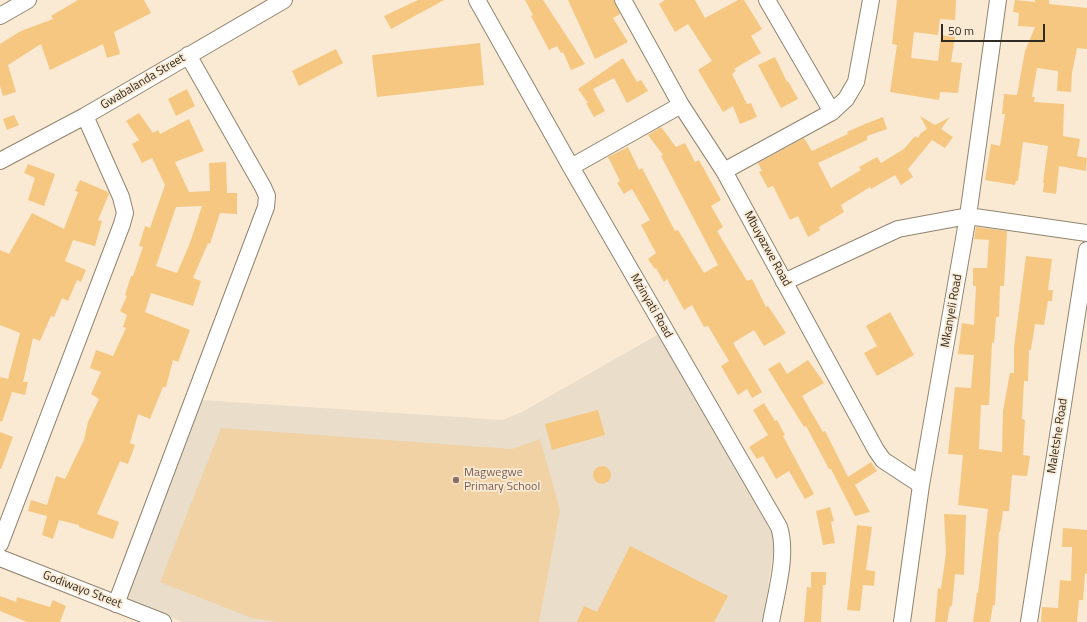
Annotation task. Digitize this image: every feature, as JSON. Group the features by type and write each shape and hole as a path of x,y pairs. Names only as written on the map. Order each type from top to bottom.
{"street":[{"path":"0,16 28,0"},
{"name":"Gwabalanda Street","path":"0,161 85,116 284,0"},
{"name":"Mzinyati Road","path":"477,0 571,167 778,527 782,539 782,553 771,622"},
{"name":"Mbuyazwe Road","path":"623,0 681,105 724,171 883,460 921,485"},
{"path":"767,0 832,112"},
{"path":"724,171 832,112 846,99 856,82 871,0"},
{"name":"Mkanyeli Road","path":"902,622 921,485 968,216 998,0"},
{"path":"116,604 266,207 267,196 263,187 188,55"},
{"path":"571,167 681,105"},
{"path":"0,544 125,213 121,197 85,116"},
{"path":"784,282 898,229 968,216 1087,233"},
{"name":"Maletshe Road","path":"1028,622 1087,250"},
{"name":"Godiwayo Street","path":"0,558 164,622"}],"shaded area":[{"name":"Magwegwe Primary School","path":"659,334 775,539 763,622 183,622 124,599 201,400 502,420 522,412"},
{"path":"221,428 512,449 540,439 560,510 539,622 278,622 252,618 160,582"}],"building":[{"path":"78,0 144,0 151,13 114,32 120,54 107,58 103,44 50,70 41,44 8,65 16,92 3,96 0,86 0,44 21,31 53,19 51,16"},
{"path":"418,0 444,0 391,29 384,16"},
{"path":"525,0 543,0 585,64 571,70 563,52 561,53 557,46 549,50 531,16 533,15"},
{"path":"568,0 614,0 620,14 613,18 628,42 595,59"},
{"path":"665,0 695,0 705,18 738,0 744,0 762,29 751,36 761,53 734,69 736,71 732,74 747,104 751,103 757,117 740,124 733,106 723,112 698,70 712,61 688,24 675,32 659,4"},
{"path":"897,0 956,0 955,20 940,19 938,35 914,32 911,58 938,61 941,35 955,37 951,62 962,63 958,93 940,92 939,100 890,92 897,45 892,44"},
{"path":"1015,0 1035,2 1035,0 1049,0 1049,4 1087,8 1087,49 1077,48 1072,73 1071,92 1057,91 1058,71 1037,68 1032,97 1035,97 1034,102 1064,104 1063,136 1080,139 1077,156 1087,158 1086,171 1059,166 1056,194 1043,192 1048,146 1023,142 1018,181 1016,181 1015,185 985,180 991,144 1000,146 1005,114 1002,114 1004,94 1017,95 1025,51 1035,27 1018,26 1019,13 1013,12"},
{"path":"480,43 484,85 377,97 372,55"},
{"path":"336,49 343,63 299,86 292,71"},
{"path":"775,57 787,82 788,81 798,99 781,108 758,65"},
{"path":"623,58 637,82 641,80 648,91 627,103 614,78 593,89 605,111 594,117 586,103 588,103 578,89"},
{"path":"187,89 195,106 176,116 168,99"},
{"path":"139,113 153,133 158,130 160,134 189,119 204,151 175,162 189,192 210,191 209,163 226,162 227,193 237,193 237,214 220,213 210,244 208,243 193,278 201,281 193,306 151,293 145,312 190,330 178,362 173,360 166,387 163,387 150,419 138,414 130,443 135,445 128,464 120,461 97,514 119,522 113,539 79,527 79,525 59,520 53,539 42,535 47,516 28,511 31,500 47,505 56,476 65,479 84,440 88,422 99,399 91,394 101,372 90,368 96,350 113,356 126,328 123,327 127,315 120,311 127,296 125,295 131,276 133,276 143,247 139,246 145,226 150,228 165,185 152,158 142,163 132,144 139,140 126,121","holes":["202,206 190,243 177,273 156,266 176,207"]},
{"path":"14,115 19,125 7,130 3,119"},
{"path":"920,116 935,125 950,117 941,129 953,137 945,148 932,140 908,169 913,177 901,185 895,175 871,189 870,187 841,205 844,212 819,227 820,230 808,237 798,216 790,220 773,186 768,188 759,172 762,171 758,163 804,138 812,151 848,134 847,132 883,117 887,129 867,136 867,140 818,163 831,188 861,170 859,167 877,157 881,163 904,149 915,136 918,138 921,133 927,129"},
{"path":"661,127 676,147 685,143 695,162 699,160 721,200 711,206 723,227 717,231 747,281 752,279 766,307 768,306 786,333 764,346 754,330 733,343 762,392 752,398 747,389 738,395 721,366 729,361 708,326 704,327 692,305 684,310 667,279 664,282 656,268 655,269 648,259 656,253 641,225 650,220 632,189 624,194 617,183 620,181 608,157 628,147 639,170 642,168 675,231 678,230 704,273 718,265 661,156 663,155 648,135"},
{"path":"28,164 55,174 44,206 28,200 35,178 24,173"},
{"path":"80,180 108,192 109,194 98,220 102,221 95,246 73,240 65,261 86,270 81,282 77,280 68,301 62,298 54,317 51,316 40,341 33,338 23,382 28,382 25,395 12,392 2,422 0,421 0,377 8,379 20,333 0,325 0,250 9,254 32,213 64,229 78,192 75,191"},
{"path":"976,227 1007,231 1004,286 1000,286 999,317 996,317 994,343 992,342 989,405 981,405 979,449 1002,452 1003,411 1010,373 1014,373 1014,347 1026,256 1052,259 1048,290 1053,290 1052,301 1048,301 1044,325 1035,324 1031,350 1029,350 1028,381 1024,381 1022,419 1025,420 1023,455 1030,456 1027,476 1012,475 1009,511 1003,511 999,532 995,605 993,605 990,622 973,622 988,509 958,505 963,455 948,454 955,387 971,388 974,355 958,354 962,323 974,325 976,286 973,286 973,268 987,268 989,240 974,239"},
{"path":"890,312 914,355 877,376 864,353 877,346 866,326"},
{"path":"808,360 824,383 802,396 823,432 825,431 848,477 871,462 877,471 855,485 870,512 855,516 831,469 829,469 806,426 804,427 768,369 780,362 787,374"},
{"path":"764,403 775,421 777,420 785,435 783,436 814,494 805,499 789,471 776,479 763,456 757,459 749,447 768,435 753,410"},
{"path":"598,410 605,435 552,450 545,424"},
{"path":"0,432 13,437 1,469 0,469"},
{"path":"602,466 608,469 611,475 608,481 602,484 596,481 593,475 596,469"},
{"path":"830,507 834,521 831,522 835,543 823,545 816,511"},
{"path":"944,514 966,515 964,575 955,574 952,606 950,606 947,622 935,622 938,588 941,589 946,553"},
{"path":"857,525 872,527 866,570 875,571 874,586 863,585 860,611 847,610"},
{"path":"1063,528 1087,530 1087,574 1085,574 1083,600 1079,600 1077,622 1041,622 1042,607 1058,608 1060,580 1071,581 1072,547 1062,547"},
{"path":"630,546 728,596 714,622 577,622 584,606 597,612"},
{"path":"811,572 826,572 826,585 823,585 821,622 804,622 807,587 811,588"},
{"path":"0,596 16,602 17,597 50,607 53,600 66,606 60,622 27,622 0,611"}],"place":[{"name":"Magwegwe Primary School","path":"456,480"}]}
